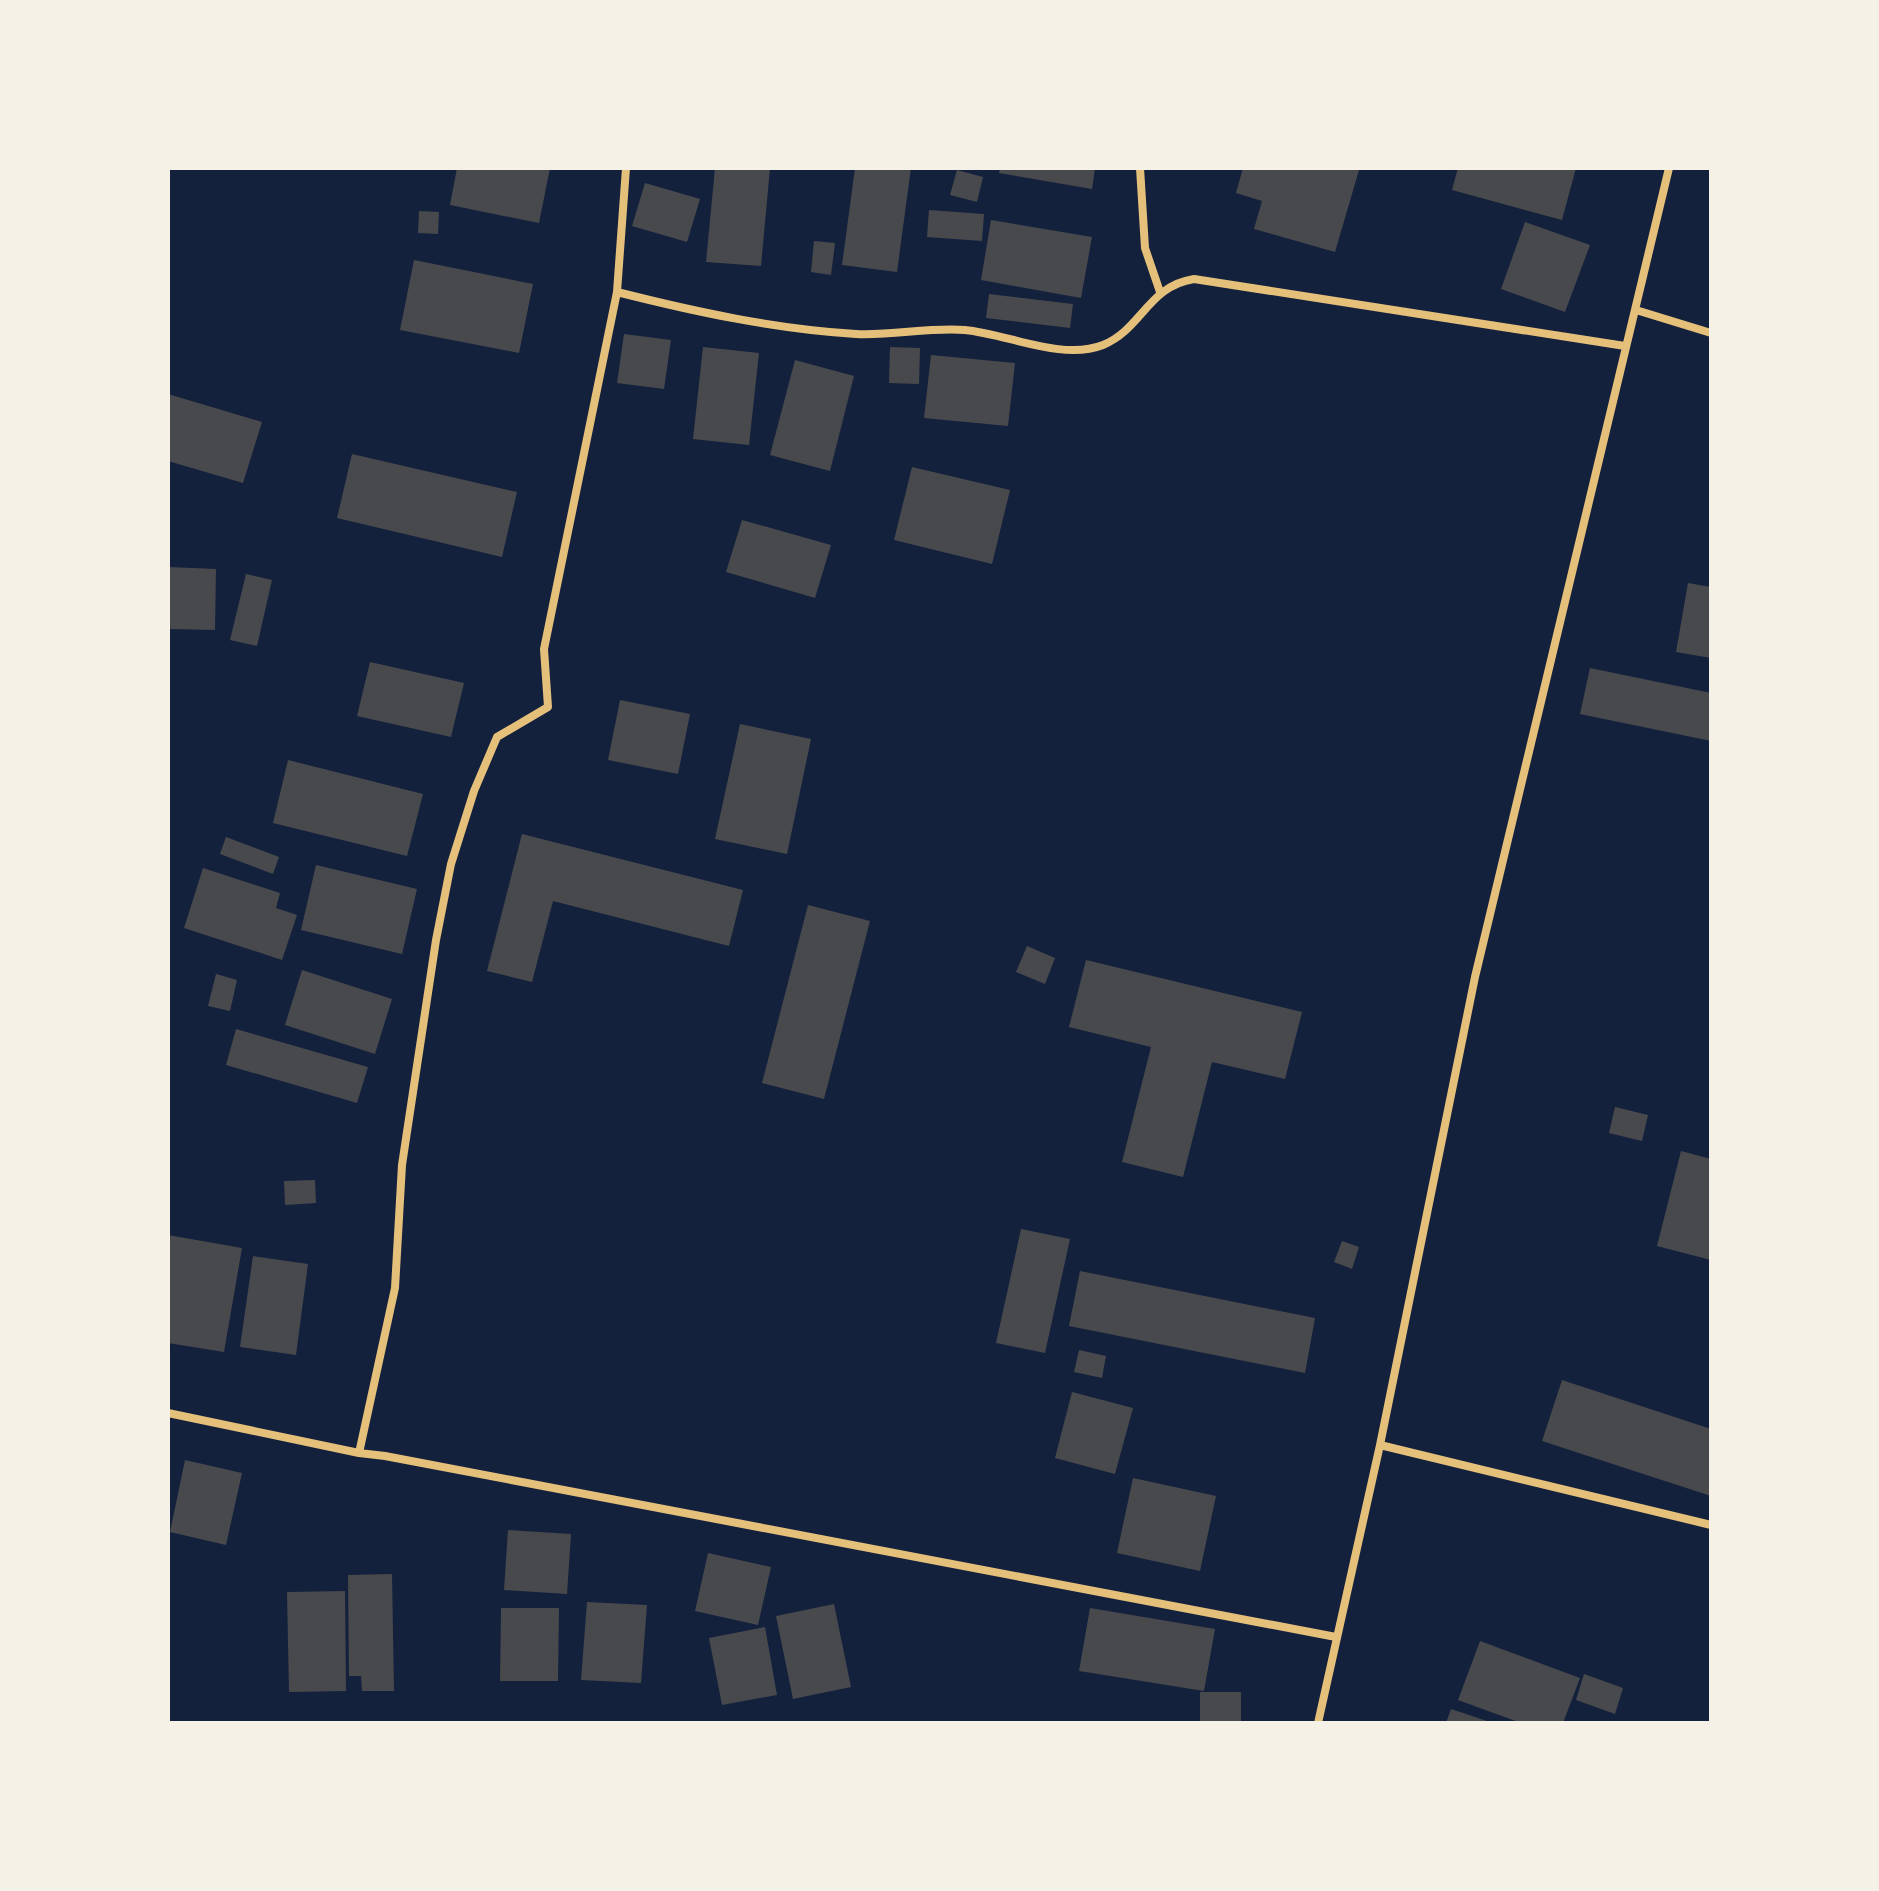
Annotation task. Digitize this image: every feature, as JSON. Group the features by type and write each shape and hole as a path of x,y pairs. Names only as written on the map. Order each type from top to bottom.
{"street":[{"path":"359,1453 395,1288 402,1165 433,955 451,864 474,791 497,737 548,707 544,649 617,292 626,168"},
{"path":"1140,168 1145,248 1160,292"},
{"path":"1318,1723 1380,1445 1475,977 1669,168"},
{"path":"617,292 755,323 859,334 965,330 1070,351 1103,345 1133,323 1160,292 1177,282 1194,279 1625,346"},
{"path":"1636,310 1711,333"},
{"path":"168,1413 359,1453 1336,1637"},
{"path":"1380,1445 1711,1525"}],"building":[{"path":"457,168 550,168 539,223 450,205"},
{"path":"715,168 770,168 761,266 706,262"},
{"path":"855,168 911,168 897,272 842,265"},
{"path":"1000,168 1095,168 1092,189 999,173"},
{"path":"1243,168 1359,170 1335,252 1254,229 1262,201 1236,193"},
{"path":"1458,168 1576,168 1562,220 1452,190"},
{"path":"957,170 983,177 977,202 950,195"},
{"path":"645,183 700,199 687,242 632,226"},
{"path":"929,210 984,214 982,241 927,237"},
{"path":"419,211 439,212 438,234 418,233"},
{"path":"991,220 1092,237 1081,298 981,280"},
{"path":"1525,222 1590,245 1565,312 1501,289"},
{"path":"814,241 835,243 831,275 811,272"},
{"path":"414,260 533,284 519,353 400,330"},
{"path":"989,294 1073,304 1070,328 986,318"},
{"path":"624,334 671,340 664,389 617,383"},
{"path":"703,347 759,353 749,445 693,439"},
{"path":"890,347 920,348 919,384 889,383"},
{"path":"931,355 1015,363 1008,426 924,418"},
{"path":"795,360 854,376 830,471 770,455"},
{"path":"168,394 262,422 243,483 168,461"},
{"path":"352,454 517,492 502,557 337,518"},
{"path":"912,467 1010,490 992,564 894,540"},
{"path":"742,520 831,545 815,598 726,572"},
{"path":"168,567 216,569 215,630 168,629"},
{"path":"246,574 272,580 257,646 230,640"},
{"path":"1688,583 1711,587 1711,658 1676,652"},
{"path":"370,662 464,683 451,737 357,716"},
{"path":"1590,668 1711,693 1711,741 1580,714"},
{"path":"620,700 690,714 678,774 608,760"},
{"path":"740,724 811,739 787,854 715,839"},
{"path":"288,760 423,794 407,856 273,823"},
{"path":"522,834 743,890 729,946 553,901 532,982 487,971"},
{"path":"226,837 279,857 273,874 220,854"},
{"path":"316,865 417,889 402,954 301,930"},
{"path":"203,868 280,893 276,908 297,915 282,960 184,928"},
{"path":"808,905 870,921 824,1099 762,1083"},
{"path":"1027,946 1055,958 1045,984 1016,972"},
{"path":"1086,960 1302,1012 1285,1079 1212,1062 1183,1177 1122,1162 1151,1047 1069,1027"},
{"path":"302,970 392,999 375,1054 285,1025"},
{"path":"216,974 237,980 230,1011 208,1006"},
{"path":"236,1029 368,1067 357,1103 226,1065"},
{"path":"1615,1107 1648,1115 1642,1141 1609,1133"},
{"path":"1681,1151 1711,1159 1711,1260 1657,1246"},
{"path":"315,1180 316,1203 285,1205 284,1181"},
{"path":"1021,1229 1070,1239 1045,1353 996,1343"},
{"path":"168,1235 242,1248 224,1352 168,1343"},
{"path":"1342,1241 1359,1247 1352,1269 1334,1262"},
{"path":"253,1256 308,1264 296,1355 240,1347"},
{"path":"1080,1271 1315,1318 1305,1373 1069,1326"},
{"path":"1079,1350 1106,1356 1102,1378 1074,1372"},
{"path":"1562,1380 1711,1429 1711,1496 1542,1441"},
{"path":"1072,1392 1133,1408 1115,1474 1055,1458"},
{"path":"185,1460 242,1473 226,1545 170,1532"},
{"path":"1133,1478 1216,1496 1200,1571 1117,1553"},
{"path":"508,1530 571,1534 567,1594 504,1590"},
{"path":"708,1553 771,1567 758,1625 695,1611"},
{"path":"392,1574 394,1691 362,1691 361,1676 349,1676 348,1575"},
{"path":"345,1591 346,1691 289,1692 287,1592"},
{"path":"587,1602 647,1605 641,1683 581,1680"},
{"path":"834,1604 851,1687 793,1699 776,1616"},
{"path":"501,1608 559,1608 558,1681 500,1681"},
{"path":"1090,1608 1215,1629 1204,1691 1079,1671"},
{"path":"765,1627 777,1695 722,1705 709,1638"},
{"path":"1480,1641 1580,1678 1563,1723 1521,1723 1458,1700"},
{"path":"1584,1674 1623,1688 1615,1714 1576,1700"},
{"path":"1200,1692 1241,1692 1241,1723 1200,1723"},
{"path":"1451,1709 1490,1722 1490,1723 1446,1723"}]}
